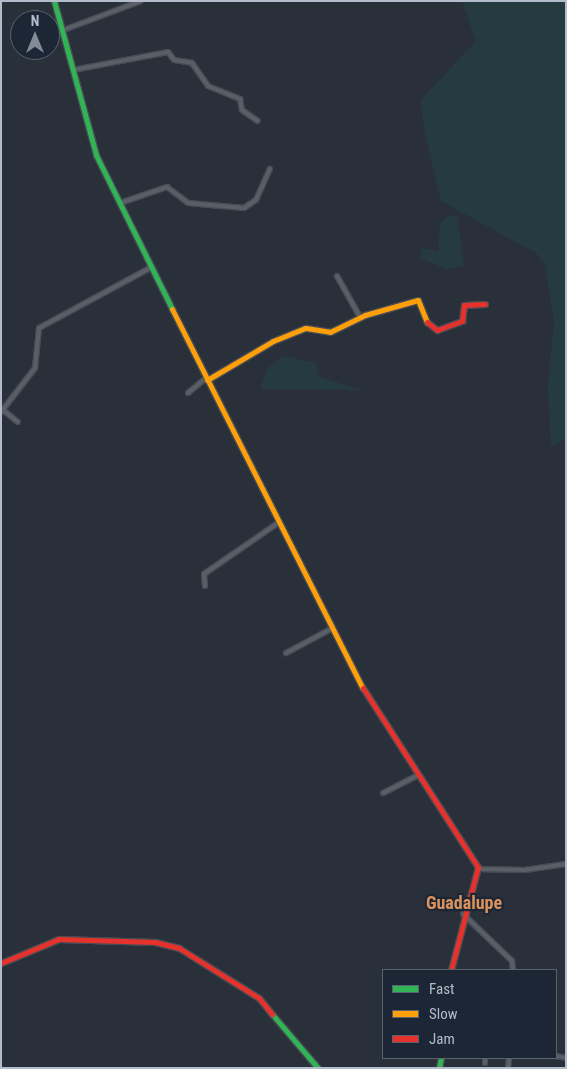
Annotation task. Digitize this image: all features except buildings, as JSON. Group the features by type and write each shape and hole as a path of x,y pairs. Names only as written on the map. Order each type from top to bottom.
{"main road":[{"path":"54,1 96,155 331,629 418,775 478,869 463,914 451,969"},
{"path":"207,379 273,341 306,328 330,332 360,317 418,300 430,328 437,330 462,321 464,305 484,304"},
{"path":"1,963 59,939 155,942 179,948 247,988 318,1068"}],"street":[{"path":"61,31 142,1"},
{"path":"73,70 168,52 174,60 192,63 208,86 240,98 242,110 258,121"},
{"path":"120,203 167,187 188,203 244,208 256,200 270,169"},
{"path":"18,422 2,411 35,368 40,328 152,267"},
{"path":"337,276 360,317"},
{"path":"188,393 207,379"},
{"path":"205,586 204,574 278,523"},
{"path":"286,653 331,629"},
{"path":"383,793 418,775"},
{"path":"478,869 525,870 566,864"},
{"path":"463,914 512,961 513,969"}],"green space":[{"path":"462,1 566,1 566,439 551,446 548,388 554,321 545,265 536,253 441,201 424,129 421,100 476,41"},
{"path":"457,215 464,265 446,269 421,258 421,248 438,251 440,224 448,216"},
{"path":"283,356 316,363 319,377 362,390 260,389 268,368"}],"traffic: fast":[{"path":"54,1 96,155 172,309"},
{"path":"272,1014 318,1068"},
{"path":"439,1068 441,1059"}],"traffic: slow":[{"path":"207,380 273,341 306,328 330,332 365,315 418,300 427,322"},
{"path":"172,309 363,688"}],"traffic: jam":[{"path":"427,322 437,330 462,321 464,305 485,304"},
{"path":"363,688 478,867 451,969"},
{"path":"1,963 59,939 155,942 179,948 259,998 272,1014"}],"district":[{"name":"Guadalupe","path":"464,903"}]}
